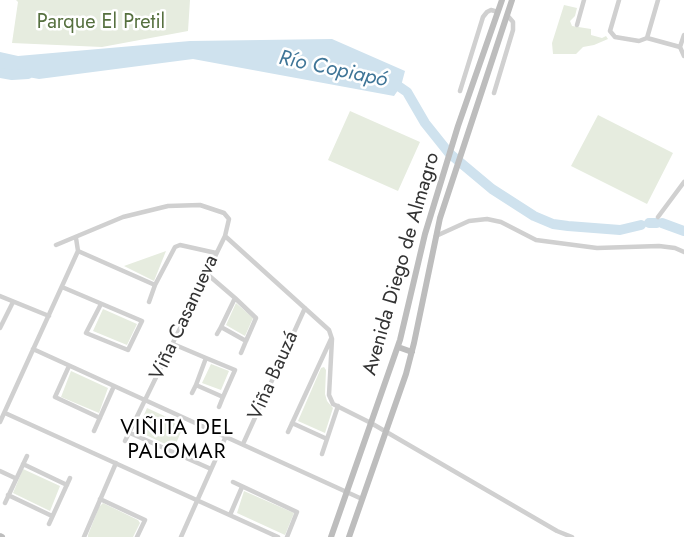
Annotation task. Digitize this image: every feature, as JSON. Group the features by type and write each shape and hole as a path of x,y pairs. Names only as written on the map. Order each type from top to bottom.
{"street":[{"name":"Avenida Diego de Almagro","path":"331,537 398,347 418,258 443,174 502,0"},
{"name":"Avenida Diego de Almagro","path":"349,537 412,352 436,236 451,181 512,0"},
{"path":"576,25 584,0"},
{"path":"619,0 610,31 615,37 639,41 647,38 680,47"},
{"path":"647,38 658,0"},
{"path":"460,91 483,17 486,12 492,10 507,15 513,22 494,93"},
{"path":"684,35 680,47 684,56"},
{"path":"658,217 684,182"},
{"path":"56,246 124,217 164,207 184,204 200,205 224,213 230,221 225,236 329,330 332,337 329,395 333,404 371,423 557,531 572,537"},
{"path":"436,236 470,221 487,219 500,222 536,240 597,248 660,246 676,248 684,252"},
{"name":"Viña Casanueva","path":"125,441 225,236"},
{"path":"0,422 78,251 76,238"},
{"path":"149,302 155,285 174,247 180,245 216,253"},
{"path":"78,251 155,285"},
{"path":"206,273 256,318 241,353"},
{"path":"62,287 142,321 128,350 86,333 101,304"},
{"path":"0,296 49,316"},
{"path":"218,334 235,298"},
{"path":"0,328 13,302"},
{"name":"Viña Bauzá","path":"243,444 305,308"},
{"path":"221,326 246,341"},
{"path":"288,432 332,337"},
{"path":"173,344 235,370 219,407"},
{"path":"398,347 412,352"},
{"path":"33,349 362,498"},
{"path":"192,393 206,358"},
{"path":"319,365 331,367"},
{"path":"69,366 55,397 100,418"},
{"path":"196,385 222,397"},
{"path":"94,431 114,386"},
{"path":"322,454 338,406"},
{"path":"5,412 278,537"},
{"path":"292,423 327,439"},
{"path":"130,433 211,469"},
{"path":"180,537 226,436"},
{"path":"5,503 27,456"},
{"path":"84,537 116,463"},
{"path":"23,464 67,485"},
{"path":"0,471 16,478"},
{"path":"49,524 70,478"},
{"path":"233,482 297,512 287,537"},
{"path":"230,515 242,487"},
{"path":"8,495 52,516"},
{"path":"100,499 145,520 137,537"}],"green space":[{"name":"Parque El Pretil","path":"16,0 190,0 188,31 102,47 12,43 18,2"},
{"path":"564,5 577,8 575,16 570,21 572,26 591,29 591,35 602,38 606,36 608,39 583,47 576,54 553,54 552,43"},
{"path":"350,111 420,142 398,191 328,160"},
{"path":"598,115 673,153 647,204 571,166"},
{"path":"166,251 154,281 124,266"},
{"path":"236,303 253,318 245,336 226,325"},
{"path":"103,309 137,324 127,345 93,331"},
{"path":"211,364 229,371 221,390 202,383"},
{"path":"324,367 326,370 325,394 327,401 333,408 325,433 298,421 321,368"},
{"path":"71,371 108,388 99,413 61,397"},
{"path":"147,408 184,425 174,448 137,431"},
{"path":"23,469 60,486 50,511 13,493"},
{"path":"244,491 294,513 285,535 237,513"},
{"path":"103,503 138,520 140,523 133,537 88,537 99,507"}],"water":[{"path":"332,39 405,71 401,86 394,96 193,59 39,79 0,72 0,52 18,56 190,41"}],"waterway":[{"name":"Río Copiapó","path":"0,73 12,75 28,74"},
{"name":"Río Copiapó","path":"391,81 407,92 425,123 449,153 492,189 534,216 553,224 568,226 620,230 641,225"},
{"name":"Río Copiapó","path":"649,223 657,223"},
{"name":"Río Copiapó","path":"662,223 684,231"}],"district":[{"name":"VIÑITA DEL PALOMAR","path":"177,441"}]}
